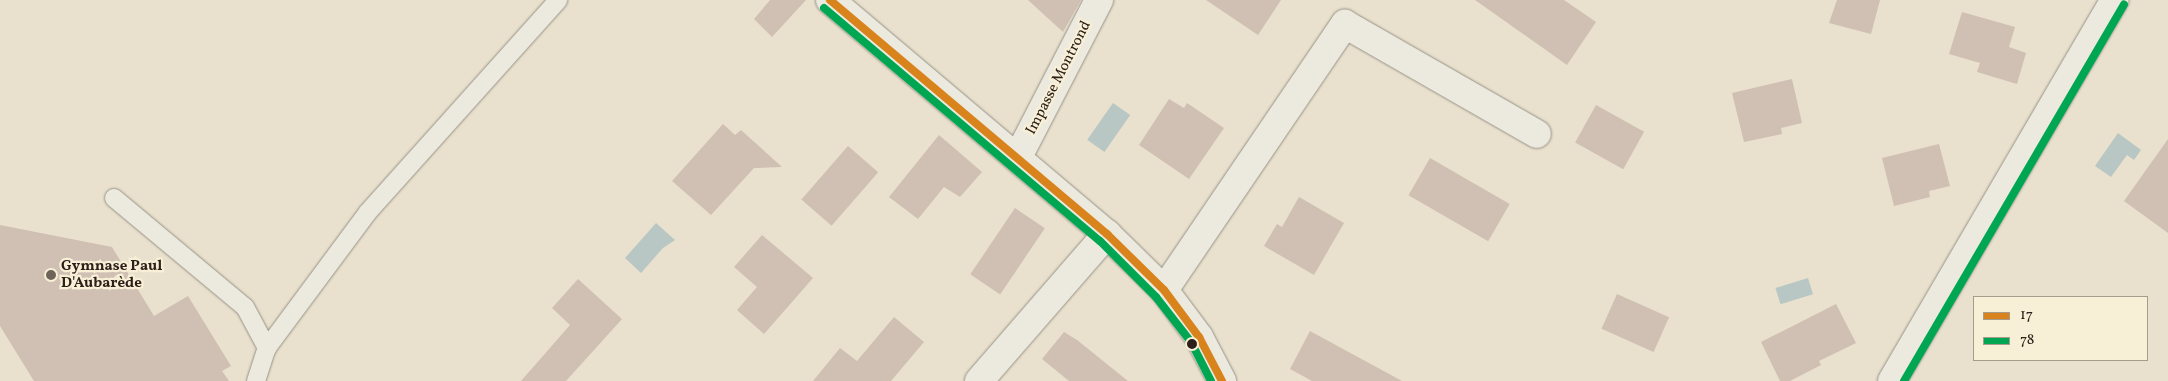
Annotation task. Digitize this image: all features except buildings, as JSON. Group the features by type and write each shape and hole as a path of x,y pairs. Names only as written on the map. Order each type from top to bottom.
{"street":[{"path":"830,0 1107,234 1164,290 1199,337 1222,381"},
{"name":"Impasse Montrond","path":"1018,157 1099,0"},
{"path":"1892,381 2115,0"},
{"path":"1164,290 1345,24 1537,134"},
{"path":"978,381 1107,234"}],"lane":[{"path":"256,381 267,348 368,212 558,0"},
{"path":"114,198 245,307 267,348"}],"shaded area":[{"path":"1113,103 1130,115 1104,152 1087,140"},
{"path":"2118,133 2141,150 2134,160 2127,155 2111,177 2095,166"},
{"path":"656,223 675,240 663,248 641,273 625,258"},
{"path":"1808,278 1813,294 1780,304 1775,288"}],"transit line":[{"name":"17","path":"830,0 1107,234 1164,290 1199,337 1222,381"},
{"name":"78","path":"1904,381 2124,5"},
{"name":"78","path":"824,8 1100,241 1156,297 1191,342 1211,381"}],"place":[{"name":"Gymnase Paul D'Aubarède","path":"51,275"}]}
